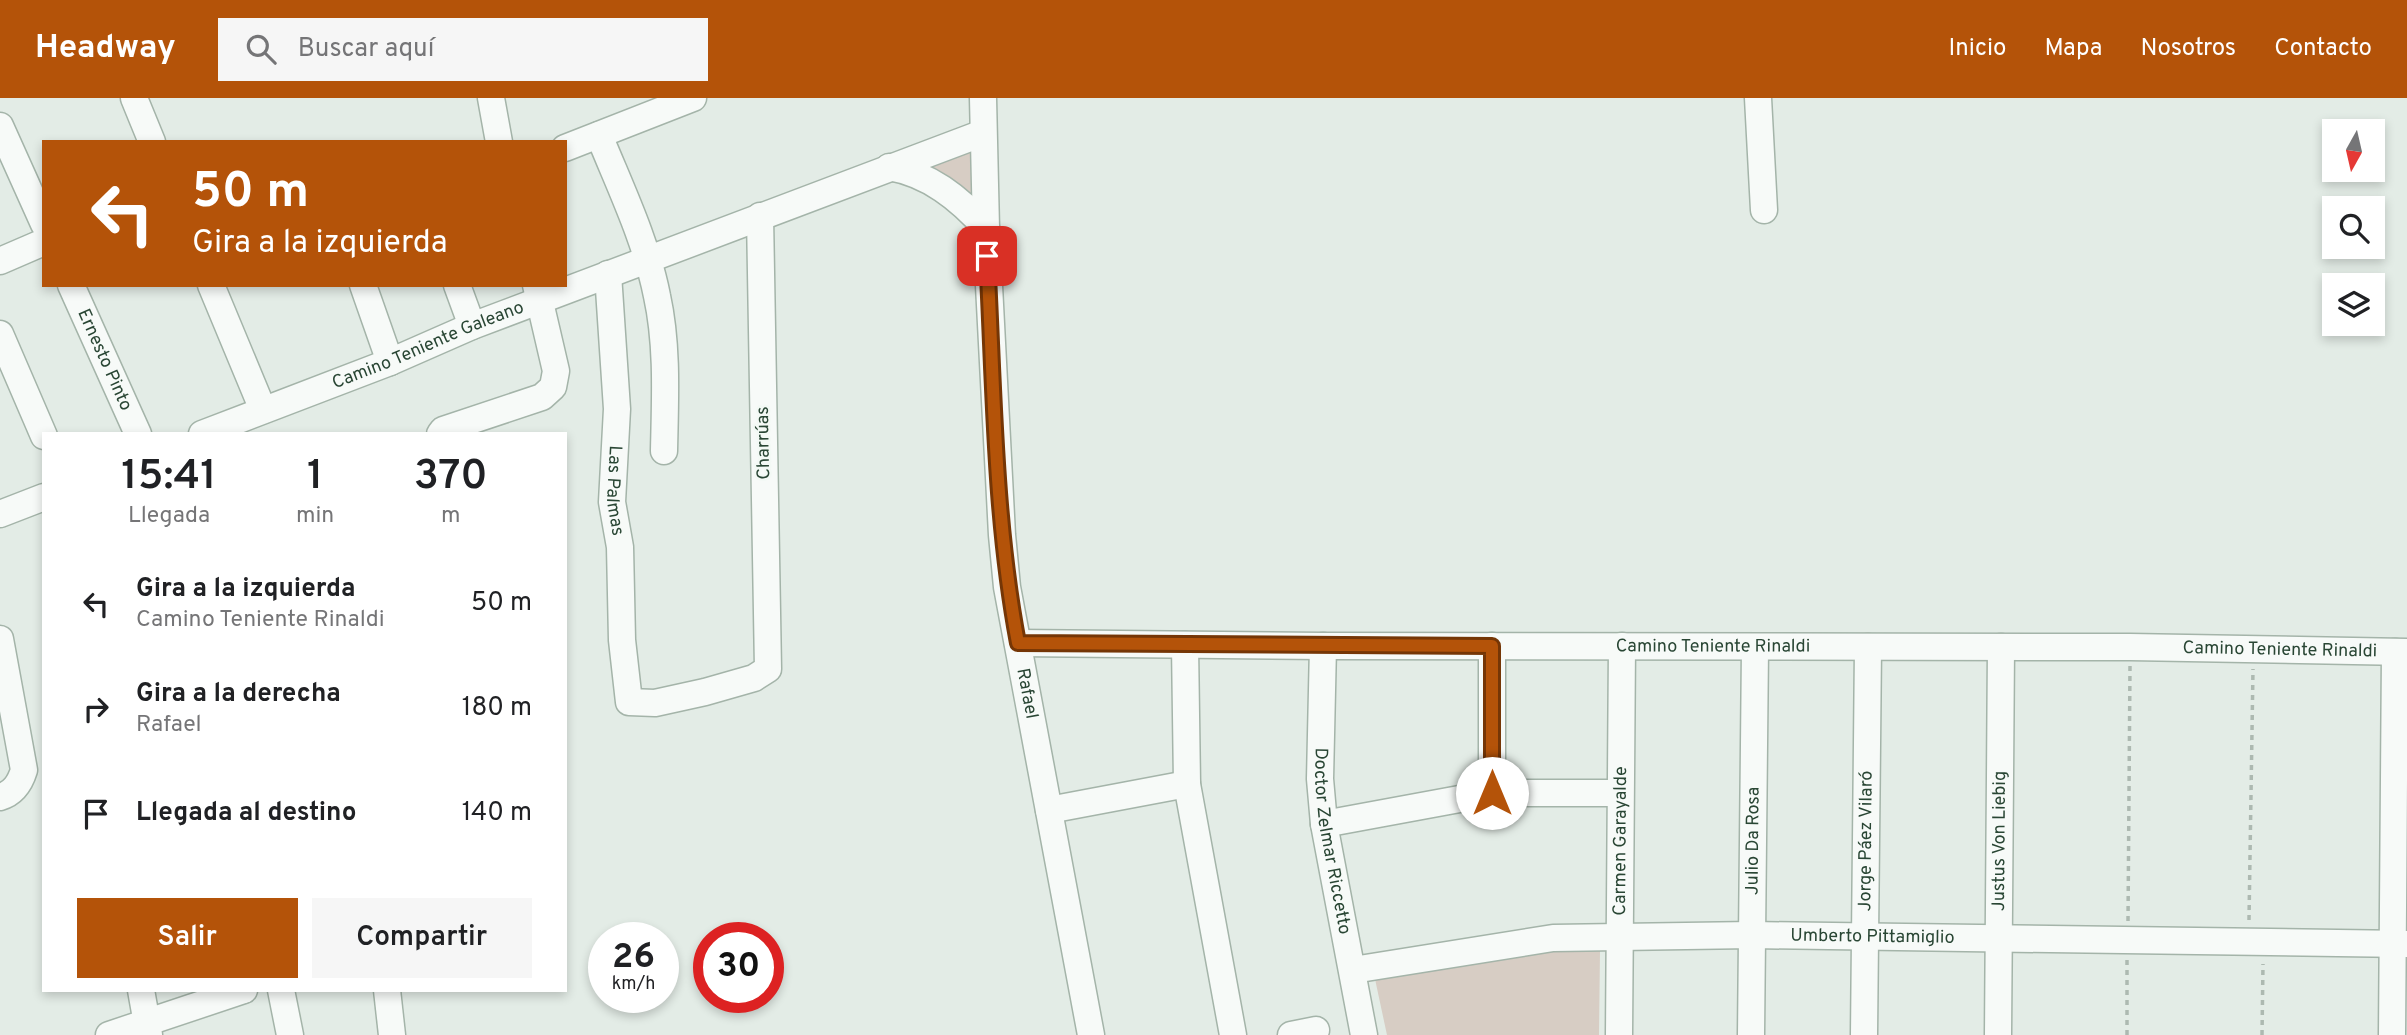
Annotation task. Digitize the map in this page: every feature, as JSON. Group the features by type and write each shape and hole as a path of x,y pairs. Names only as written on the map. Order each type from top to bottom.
{"street":[{"path":"134,98 151,140"},
{"path":"491,98 499,140"},
{"path":"567,147 693,98"},
{"name":"Rafael","path":"983,98 986,228 1007,587 1091,1035"},
{"path":"1758,98 1764,210"},
{"path":"0,126 42,220"},
{"name":"Camino Teniente Galeano","path":"567,285 608,274 983,132"},
{"path":"599,135 648,259 658,296 663,339 664,451"},
{"path":"889,167 923,176 967,207 986,228"},
{"name":"Charrúas","path":"634,702 655,703 705,692 754,678 768,669 761,216"},
{"path":"0,261 42,244"},
{"name":"Las Palmas","path":"608,274 617,409 612,502 620,547 626,686 629,702 634,702"},
{"name":"Ernesto Pinto","path":"72,287 137,432"},
{"path":"212,287 251,421"},
{"path":"364,287 390,362"},
{"path":"458,287 472,326"},
{"name":"Camino Teniente Galeano","path":"210,432 251,421 472,326 538,293 560,287"},
{"path":"442,432 542,397 553,387 556,371 538,293"},
{"path":"0,334 42,432"},
{"path":"0,514 42,498"},
{"path":"0,639 7,714 24,770 15,789 0,797"},
{"name":"Camino Teniente Rinaldi","path":"1018,643 1755,648 2130,647 2401,652"},
{"path":"1185,645 1187,784 1233,1035"},
{"name":"Doctor Zelmar Riccetto","path":"1322,646 1320,779 1324,824 1364,1035"},
{"path":"1492,646 1492,793"},
{"name":"Carmen Garayalde","path":"1619,1035 1622,646"},
{"name":"Jorge Páez Vilaró","path":"1864,1035 1868,647"},
{"name":"Justus Von Liebig","path":"1998,1035 2001,647"},
{"name":"Julio Da Rosa","path":"1751,1035 1755,648"},
{"path":"2392,1035 2400,944 2401,652"},
{"path":"1049,810 1187,784"},
{"path":"1324,824 1492,793 1620,793"},
{"name":"Umberto Pittamiglio","path":"1353,970 1553,938 1619,936 1752,935 2400,944"},
{"path":"141,992 148,1029"},
{"path":"109,1035 148,1029 239,992"},
{"path":"281,992 290,1035"},
{"path":"387,992 393,1035"},
{"path":"1291,1035 1317,1030"}],"path":[{"path":"2127,1035 2130,647"},
{"path":"2253,649 2256,941 2262,1035"}],"shaded area":[{"path":"974,146 973,199 926,168"},
{"path":"1552,949 1600,951 1599,1035 1387,1035 1375,979"}],"route":[{"path":"987,256 1002,535 1007,587 1018,643 1492,646 1492,793"}]}
